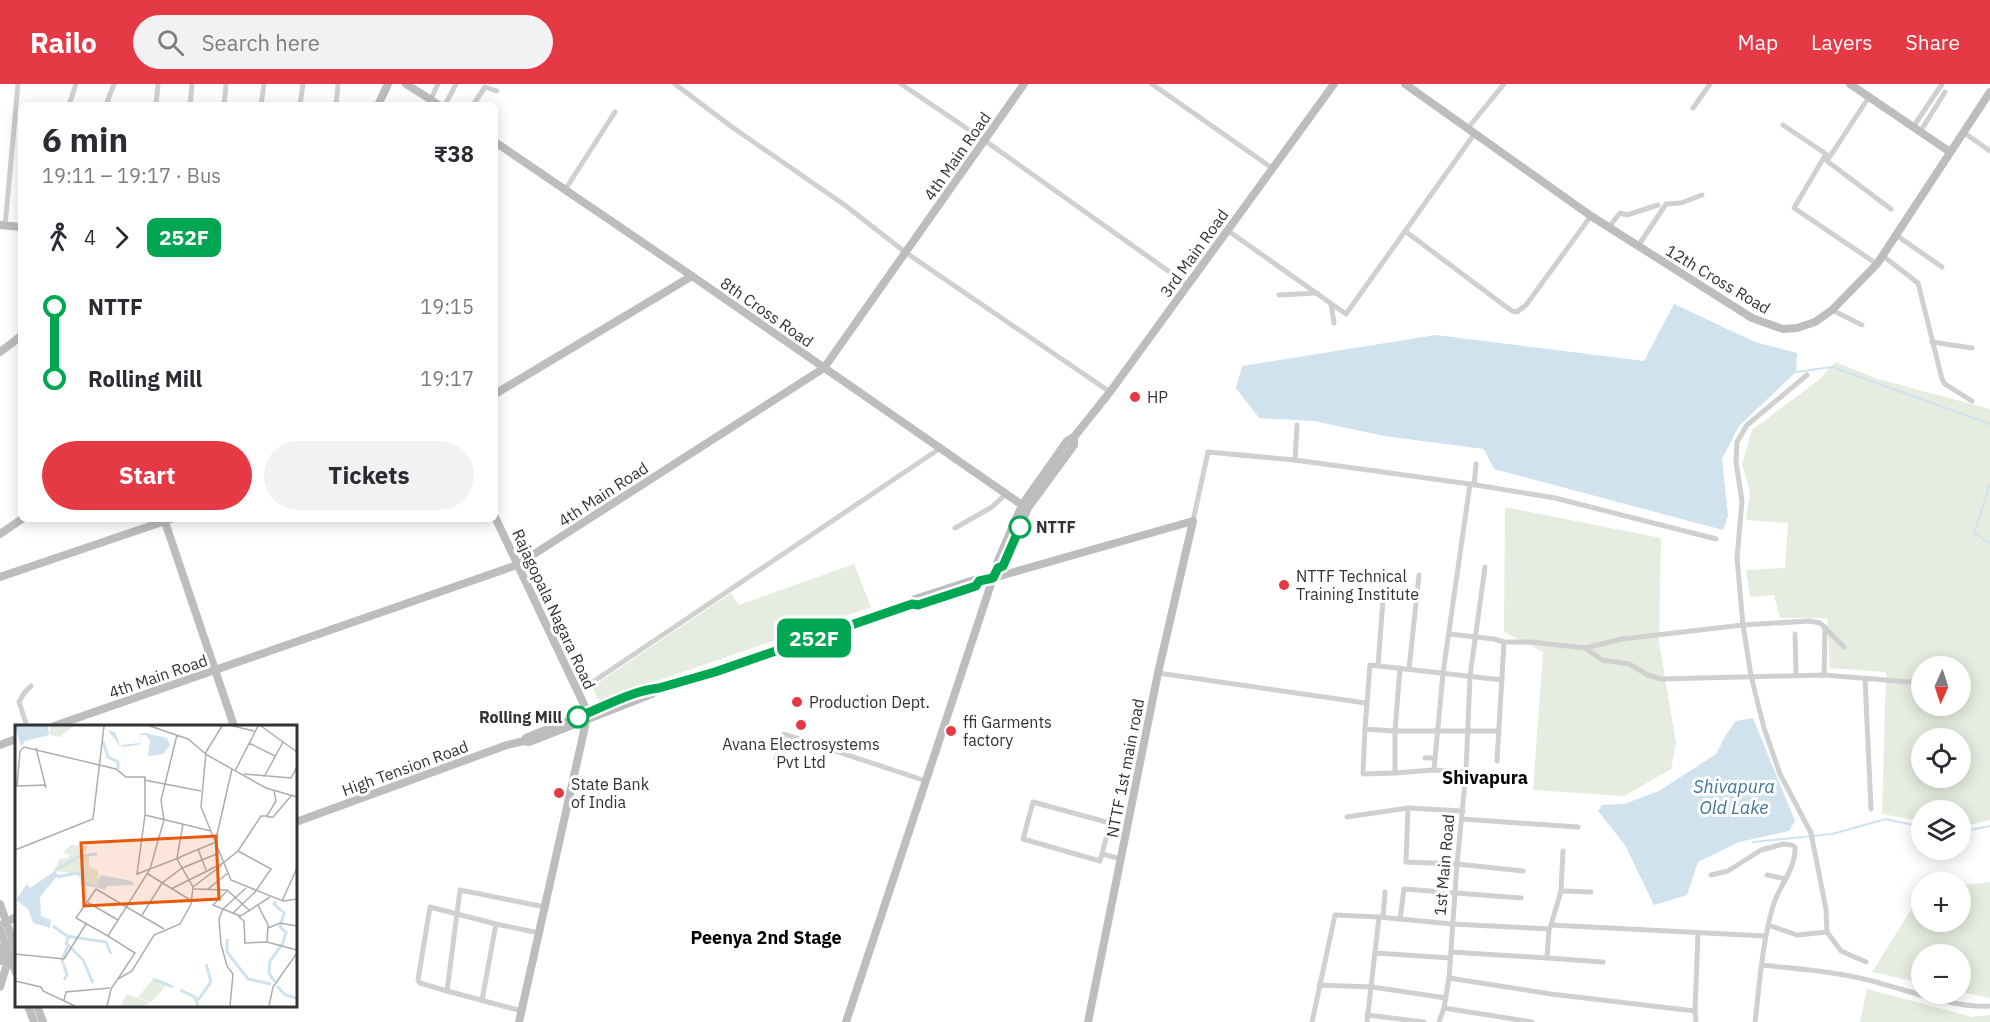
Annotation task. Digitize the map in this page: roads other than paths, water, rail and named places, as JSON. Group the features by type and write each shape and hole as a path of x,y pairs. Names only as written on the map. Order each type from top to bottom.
{"street":[{"path":"18,84 2,226 18,227"},
{"path":"70,102 76,84"},
{"path":"107,102 114,84"},
{"path":"156,102 158,84"},
{"path":"190,102 192,84"},
{"path":"224,102 226,84"},
{"path":"261,102 264,84"},
{"path":"300,102 303,84"},
{"path":"336,102 338,84"},
{"path":"379,102 388,84"},
{"path":"406,84 429,102"},
{"path":"430,102 438,84"},
{"path":"447,102 456,84"},
{"path":"675,84 905,252 1110,392"},
{"path":"901,84 1188,285"},
{"name":"4th Main Road","path":"57,725 517,565 824,368 1024,84"},
{"path":"1152,84 1272,168"},
{"name":"3rd Main Road","path":"846,1022 998,568 997,563 1022,506 1067,441 1074,437 1110,392 1334,84"},
{"name":"12th Cross Road","path":"1405,84 1638,246 1752,318 1783,329 1797,328 1815,322 1832,310 1877,264 1990,92"},
{"path":"1227,231 1346,314 1504,84"},
{"path":"1693,108 1710,84"},
{"path":"1850,84 1950,152"},
{"path":"1861,91 1866,84"},
{"path":"1917,129 1942,84"},
{"path":"475,102 485,87 497,91"},
{"path":"1917,129 1945,92"},
{"path":"1869,97 1827,161 1891,209"},
{"path":"565,190 615,112"},
{"path":"1783,125 1826,154 1794,208 1877,264"},
{"path":"1963,132 1990,151"},
{"name":"8th Cross Road","path":"498,144 1022,506"},
{"path":"1638,246 1666,204 1681,203 1702,195"},
{"path":"1609,227 1620,213 1627,215 1658,205"},
{"path":"1405,231 1504,306 1517,312 1526,305 1592,216"},
{"path":"1896,235 1942,267"},
{"path":"1883,256 1918,283 1942,379 1945,384 1972,401"},
{"path":"498,392 692,276"},
{"path":"1279,295 1317,293"},
{"path":"1331,304 1334,323"},
{"path":"1832,310 1862,324"},
{"path":"0,352 18,338"},
{"path":"1932,342 1972,348"},
{"path":"1807,375 1748,425 1737,442 1736,462 1742,501 1737,558 1743,625 1751,676 1764,728 1780,774 1811,836 1826,909 1827,932 1842,951 1866,962"},
{"path":"1295,460 1297,425"},
{"name":"3rd Main Road","path":"998,568 1003,566 1028,508 1074,445 1074,437"},
{"path":"578,692 939,449"},
{"path":"1193,521 1208,452 1295,460 1472,484 1555,498 1716,539"},
{"path":"1434,770 1443,674 1476,464"},
{"path":"955,528 992,507 1006,494"},
{"name":"High Tension Road","path":"297,822 478,756 524,741 529,742 587,717 613,702 650,689 715,672 912,604 915,599 974,580 993,578 1193,521"},
{"name":"NTTF 1st main road","path":"1088,1022 1158,673 1193,521"},
{"path":"0,534 18,522"},
{"path":"0,577 161,522"},
{"path":"168,522 234,725"},
{"name":"Rajagopala Nagara Road","path":"497,522 578,692 587,717"},
{"name":"1st Main Road","path":"1439,1022 1449,978 1466,772 1470,676 1485,567"},
{"path":"1409,669 1419,575"},
{"path":"1378,666 1383,600"},
{"path":"1449,634 1504,642 1531,642 1585,648 1622,639 1743,625 1809,621 1820,623 1844,647"},
{"path":"1824,675 1825,627"},
{"path":"1794,634 1796,675"},
{"path":"1497,761 1504,642"},
{"path":"1585,648 1602,660 1629,664 1648,675 1661,679 1824,675 1911,682"},
{"path":"1466,772 1434,770 1363,774 1370,665 1502,680"},
{"path":"1395,773 1395,731 1400,668"},
{"path":"1158,673 1366,703"},
{"path":"1865,678 1871,809"},
{"path":"27,725 20,702 24,693 31,686"},
{"path":"519,1022 587,717"},
{"path":"1365,729 1499,731"},
{"path":"776,758 784,734 926,781"},
{"path":"0,745 15,740"},
{"path":"1425,758 1435,758"},
{"path":"1033,802 1110,823 1102,854 1100,861 1023,839 1033,802"},
{"path":"1408,808 1406,862 1457,864 1523,871"},
{"path":"1347,817 1408,808 1463,811"},
{"path":"1462,819 1578,827"},
{"path":"1711,875 1728,871 1761,850 1783,844 1795,847 1786,879 1775,900 1765,936 1755,1022"},
{"path":"1547,958 1550,927 1561,891 1563,851"},
{"path":"1102,854 1121,859"},
{"path":"1767,875 1786,879"},
{"path":"447,991 460,890 545,907"},
{"path":"1400,919 1404,890 1521,898"},
{"path":"1561,891 1591,892"},
{"path":"1385,892 1367,1018 1424,1022"},
{"path":"0,904 2,925 14,951 0,987"},
{"path":"522,1011 420,983 418,980 430,907 539,933"},
{"path":"1312,1022 1335,915 1452,924 1765,936"},
{"path":"482,1000 496,924"},
{"path":"1768,926 1797,935 1827,932"},
{"path":"1696,1022 1698,933"},
{"path":"0,961 8,939"},
{"path":"1376,953 1603,962"},
{"path":"1762,965 1840,974 1947,1001 1982,1007 1990,1006"},
{"path":"1449,978 1562,995 1695,1011"},
{"path":"1319,985 1371,987 1446,998"},
{"path":"29,1007 34,1022"},
{"path":"38,1007 43,1022"},
{"path":"1444,1008 1532,1022"}],"water":[{"path":"1674,304 1755,342 1797,353 1796,372 1739,426 1722,459 1728,516 1723,530 1494,469 1484,449 1384,436 1314,421 1259,418 1236,388 1242,366 1436,335 1644,361"},
{"name":"Shivapura Old Lake","path":"1753,718 1795,821 1789,831 1739,842 1698,862 1687,895 1654,905 1625,845 1598,811 1602,805 1624,804 1659,791 1716,754 1736,721"}],"waterway":[{"path":"1796,372 1832,367 1990,424"},
{"path":"1990,484 1974,533 1990,543"},
{"path":"1753,842 1832,834 1886,819 1911,825"},
{"path":"1971,830 1990,826"}],"place":[{"name":"HP","path":"1135,397"},
{"name":"NTTF","path":"1020,527"},
{"name":"NTTF Technical Training Institute","path":"1284,585"},
{"name":"Production Dept.","path":"797,702"},
{"name":"Rolling Mill","path":"578,717"},
{"name":"Avana Electrosystems Pvt Ltd","path":"801,725"},
{"name":"ffi Garments factory","path":"951,731"},
{"name":"State Bank of India","path":"559,793"}],"district":[{"name":"Shivapura","path":"1485,777"},
{"name":"Peenya 2nd Stage","path":"766,937"}]}
